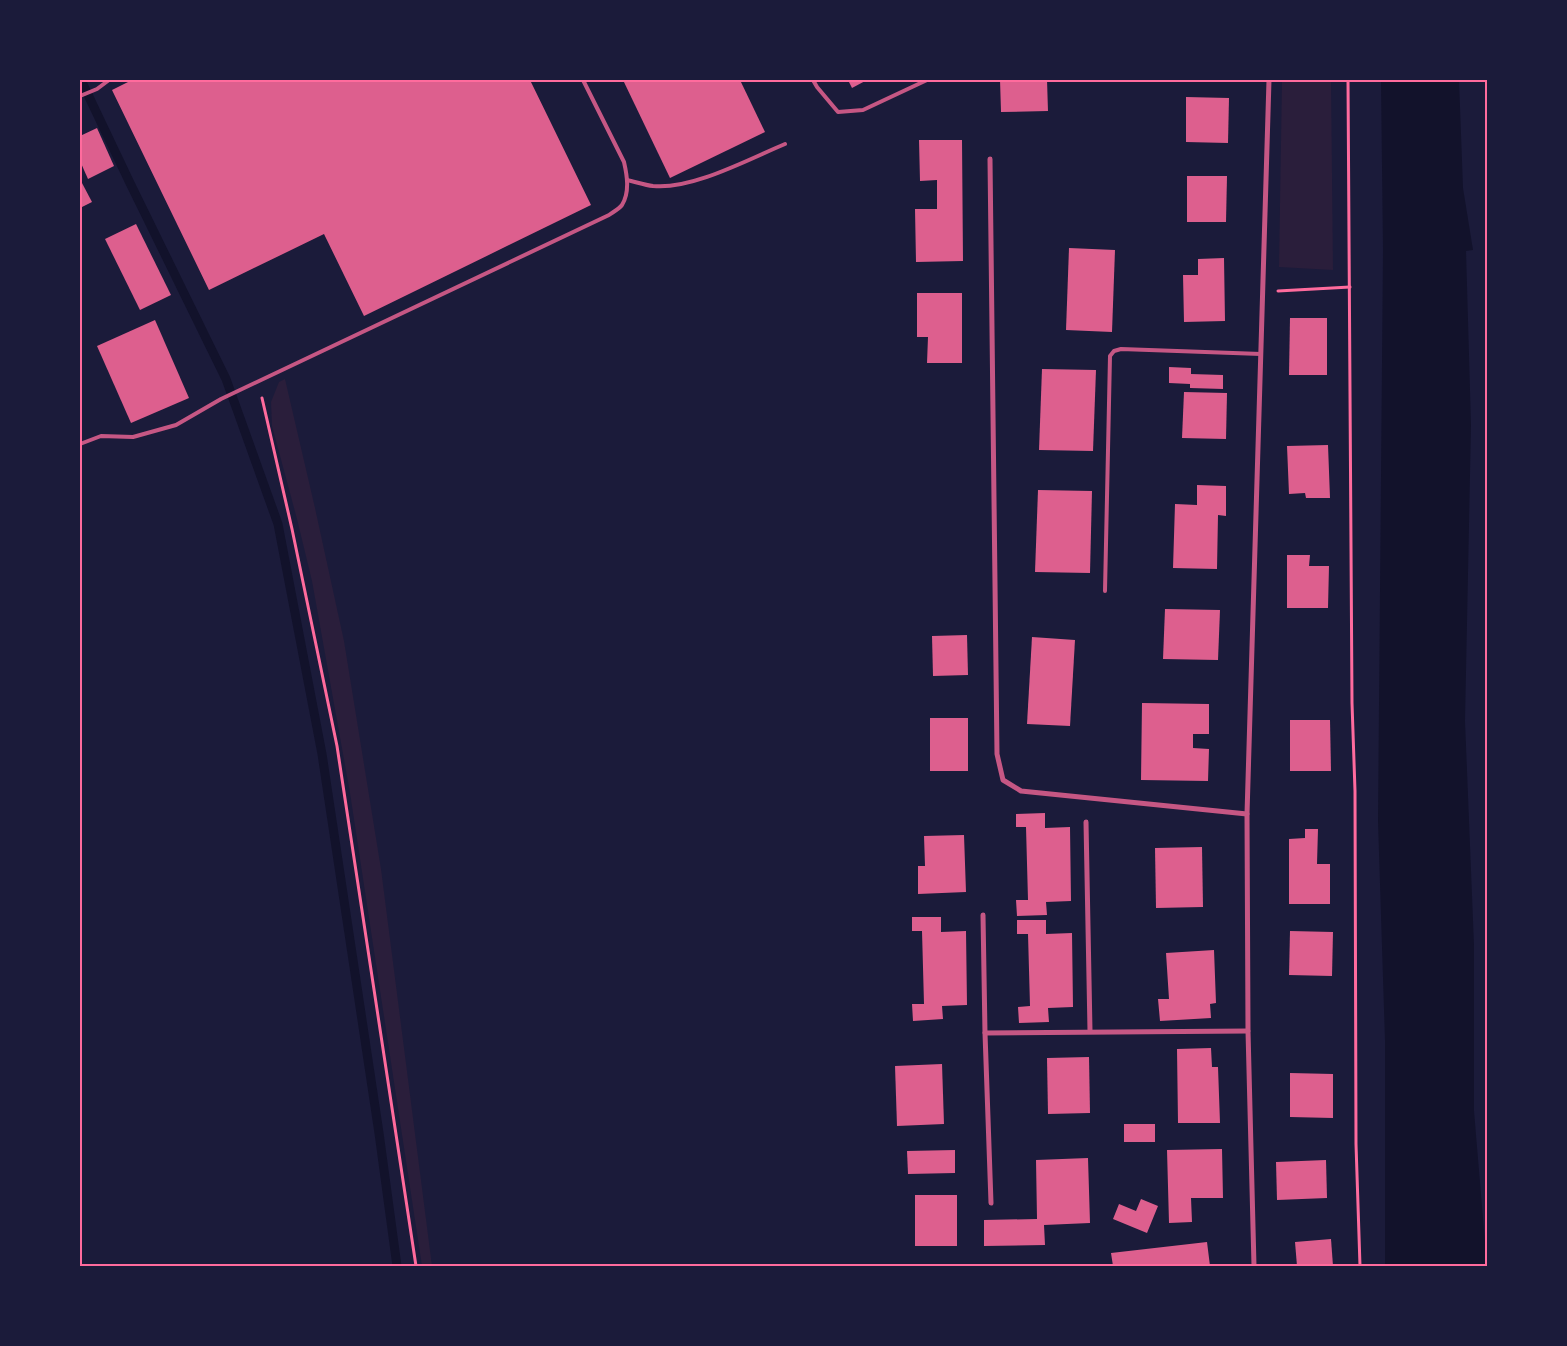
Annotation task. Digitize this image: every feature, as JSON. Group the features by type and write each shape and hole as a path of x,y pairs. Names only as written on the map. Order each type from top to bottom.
{"street":[{"path":"1254,1266 1248,1031 1247,814 1269,80"},
{"path":"990,159 997,754 1003,780 1021,792 1247,814"},
{"path":"1086,822 1090,1031"},
{"path":"983,915 991,1203"},
{"path":"985,1033 1248,1031"}],"lane":[{"path":"80,96 97,89 109,80"},
{"path":"80,444 101,436 133,436 176,425 221,399 609,216 622,205 627,189 624,162 584,80"},
{"path":"813,80 838,112 863,110 927,80"},
{"path":"627,180 654,186 690,182 785,144"},
{"path":"1104,591 1110,356 1114,351 1121,349 1261,354"}],"path":[{"path":"1348,80 1352,693 1356,811 1356,1144 1360,1266"},
{"path":"1263,292 1350,287"},
{"path":"258,382 292,529 337,746 416,1266"}],"shaded area":[{"path":"1282,80 1331,80 1333,270 1279,267"},
{"path":"1381,80 1459,80 1463,188 1473,250 1466,251 1471,425 1465,721 1474,945 1474,1111 1487,1266 1385,1266 1385,1040 1378,821 1383,250"},
{"path":"285,379 344,641 381,869 432,1266 422,1266 350,793 312,581 272,426 271,402 279,382"}],"building":[{"path":"132,80 530,80 591,205 364,316 324,234 209,290 112,90"},
{"path":"623,80 740,80 765,132 670,178"},
{"path":"848,80 867,80 852,88"},
{"path":"1000,80 1047,80 1048,111 1001,112"},
{"path":"1186,97 1229,98 1228,143 1186,142"},
{"path":"97,128 114,166 88,179 80,161 80,136"},
{"path":"919,140 962,140 963,261 916,262 915,209 937,209 937,180 920,181"},
{"path":"1187,176 1227,176 1226,222 1187,222"},
{"path":"82,183 92,202 80,208 80,184"},
{"path":"136,224 171,295 140,310 105,239"},
{"path":"1069,248 1115,250 1112,332 1066,330"},
{"path":"1224,258 1225,321 1184,322 1183,275 1198,275 1198,259"},
{"path":"917,293 962,293 962,363 927,363 928,337 917,337"},
{"path":"1290,318 1327,318 1327,375 1289,375"},
{"path":"155,320 189,398 131,423 97,346"},
{"path":"1169,367 1191,368 1191,374 1223,375 1223,389 1190,388 1190,384 1169,383"},
{"path":"1042,369 1096,370 1093,451 1039,450"},
{"path":"1184,392 1227,393 1226,439 1182,438"},
{"path":"1328,445 1330,498 1306,498 1305,493 1289,494 1287,446"},
{"path":"1197,485 1226,486 1226,516 1218,515 1217,569 1173,568 1175,504 1197,505"},
{"path":"1038,490 1092,491 1090,573 1035,572"},
{"path":"1287,555 1310,555 1309,566 1329,566 1328,608 1287,608"},
{"path":"1165,609 1220,610 1218,660 1163,659"},
{"path":"967,635 968,675 933,676 932,636"},
{"path":"1032,637 1075,640 1070,726 1027,724"},
{"path":"1142,703 1209,704 1209,734 1193,734 1193,748 1209,749 1208,781 1141,780"},
{"path":"930,718 968,718 968,771 930,771"},
{"path":"1290,720 1330,720 1331,771 1290,771"},
{"path":"1045,813 1045,828 1070,827 1071,901 1046,902 1047,915 1017,916 1016,900 1028,900 1026,827 1016,827 1016,814"},
{"path":"1305,829 1318,829 1317,864 1330,864 1330,904 1289,904 1289,839 1305,838"},
{"path":"964,835 966,892 918,894 918,866 925,866 924,836"},
{"path":"1202,847 1203,907 1156,908 1155,848"},
{"path":"912,917 941,917 941,932 966,931 967,1005 942,1006 943,1019 913,1021 912,1004 924,1004 922,931 912,931"},
{"path":"1017,920 1046,920 1046,934 1072,933 1073,1007 1048,1008 1049,1022 1019,1023 1018,1007 1030,1006 1028,934 1017,934"},
{"path":"1290,931 1333,932 1332,976 1289,975"},
{"path":"1214,950 1216,1003 1210,1004 1211,1018 1160,1021 1158,999 1169,999 1166,953"},
{"path":"1211,1048 1212,1067 1218,1067 1220,1123 1178,1123 1177,1049"},
{"path":"1089,1057 1090,1113 1048,1114 1047,1058"},
{"path":"942,1064 944,1124 897,1126 895,1066"},
{"path":"1290,1073 1333,1074 1333,1118 1290,1117"},
{"path":"1124,1124 1155,1124 1155,1142 1124,1142"},
{"path":"1222,1149 1223,1198 1191,1198 1192,1222 1169,1223 1167,1150"},
{"path":"955,1150 955,1173 908,1174 907,1151"},
{"path":"1088,1158 1090,1223 1044,1225 1045,1245 984,1246 984,1220 1037,1219 1036,1160"},
{"path":"1326,1160 1327,1198 1277,1200 1276,1162"},
{"path":"915,1195 957,1195 957,1246 915,1246"},
{"path":"1141,1199 1158,1206 1147,1233 1113,1219 1119,1204 1136,1211"},
{"path":"1331,1239 1333,1266 1297,1266 1295,1242"},
{"path":"1207,1242 1210,1266 1113,1266 1111,1253"}],"waterway":[{"path":"81,80 226,379 278,524 322,754 397,1266"}]}
